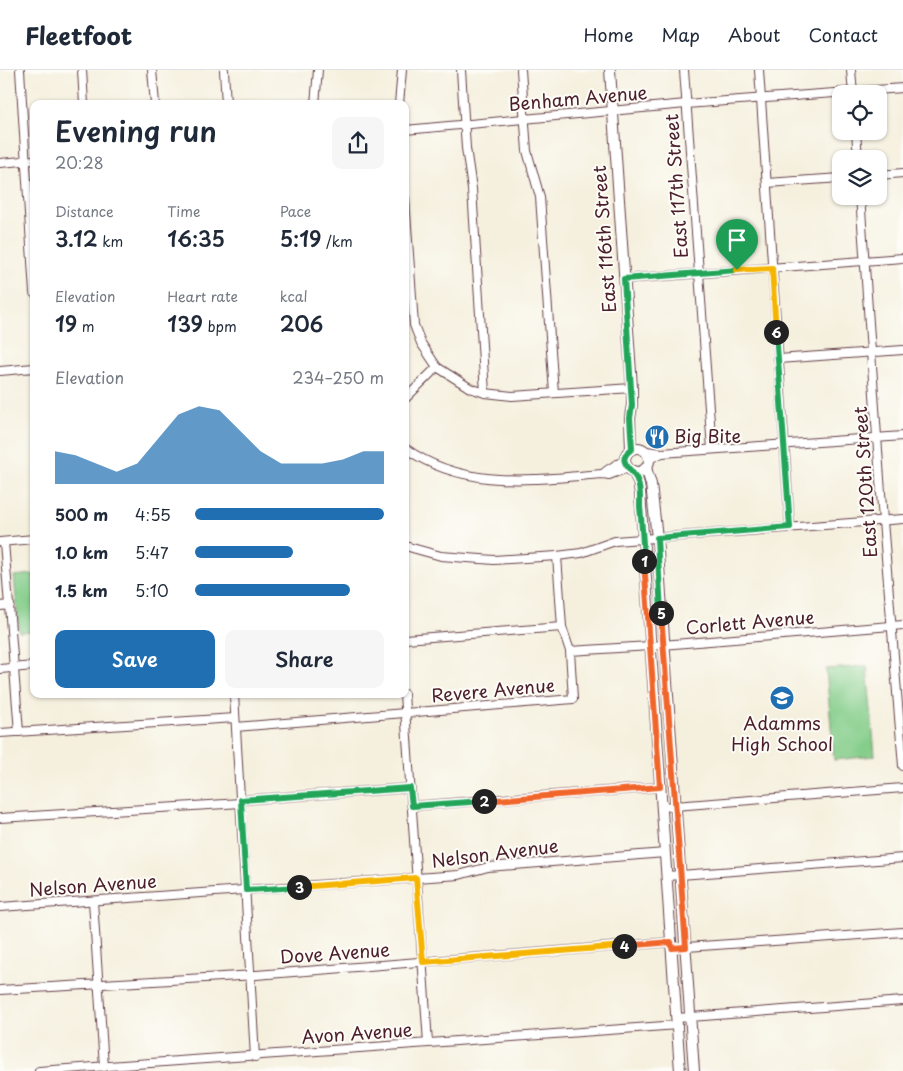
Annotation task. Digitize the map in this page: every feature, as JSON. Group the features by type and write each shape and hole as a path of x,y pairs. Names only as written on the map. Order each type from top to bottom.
{"main road":[{"name":"East 116th Street","path":"610,70 632,388 630,418 651,484 657,538 694,1071"},
{"path":"628,467 638,472 643,455 626,454 628,467 638,481 640,493 680,1071"}],"street":[{"path":"0,163 30,160 20,70"},
{"path":"82,70 84,100"},
{"path":"152,70 155,100"},
{"path":"224,70 226,100"},
{"path":"315,100 318,70"},
{"path":"399,100 402,70"},
{"path":"461,70 464,124 472,189 485,393"},
{"path":"521,70 527,151 540,197 554,393"},
{"name":"East 117th Street","path":"684,70 712,449"},
{"path":"759,70 790,527"},
{"path":"851,70 852,85"},
{"name":"Benham Avenue","path":"887,90 903,88"},
{"name":"Benham Avenue","path":"409,128 686,104 832,95"},
{"path":"887,175 903,174"},
{"path":"767,183 832,179"},
{"name":"East 120th Street","path":"861,205 883,521 901,717 903,766"},
{"path":"409,254 414,325 421,343 437,367 470,388 485,393 512,396 632,388"},
{"path":"624,279 903,258"},
{"path":"778,359 903,350"},
{"path":"409,395 437,367"},
{"path":"0,371 30,368"},
{"path":"643,455 903,436"},
{"path":"409,451 440,468 481,478 516,481 603,474 606,470 628,467"},
{"path":"409,547 441,556 471,560 557,556 581,553 615,541 903,519"},
{"path":"19,732 10,605 2,542 30,539"},
{"path":"557,556 562,626 570,650"},
{"path":"0,606 10,605"},
{"name":"Corlett Avenue","path":"570,650 650,646 903,625"},
{"path":"409,639 562,626"},
{"name":"Revere Avenue","path":"0,733 406,713 574,699 570,650"},
{"path":"0,669 30,666"},
{"path":"234,698 256,1057"},
{"path":"404,698 428,1043"},
{"path":"412,806 660,787"},
{"path":"0,818 410,788"},
{"path":"662,807 903,788"},
{"name":"Nelson Avenue","path":"0,907 459,876 488,868 665,853"},
{"path":"666,876 903,858"},
{"path":"93,901 104,1067"},
{"name":"Dove Avenue","path":"0,990 250,975 671,945 686,947 903,932"},
{"name":"Avon Avenue","path":"39,1071 256,1057 677,1022 690,1017 903,1001"}],"green space":[{"path":"30,574 30,631 19,632 14,576"},
{"path":"867,666 875,756 834,760 826,669"}],"place":[{"name":"Big Bite","path":"657,437"},
{"name":"Adamms High School","path":"782,698"}],"route":[{"path":"772,268 790,527 657,538 686,947 672,948 671,942 423,962 416,878 246,890 241,800 410,788 412,806 660,787 640,493 638,481 633,471 626,466 624,461 628,451 632,449 630,418 632,388 624,279 737,270 772,268"}]}
